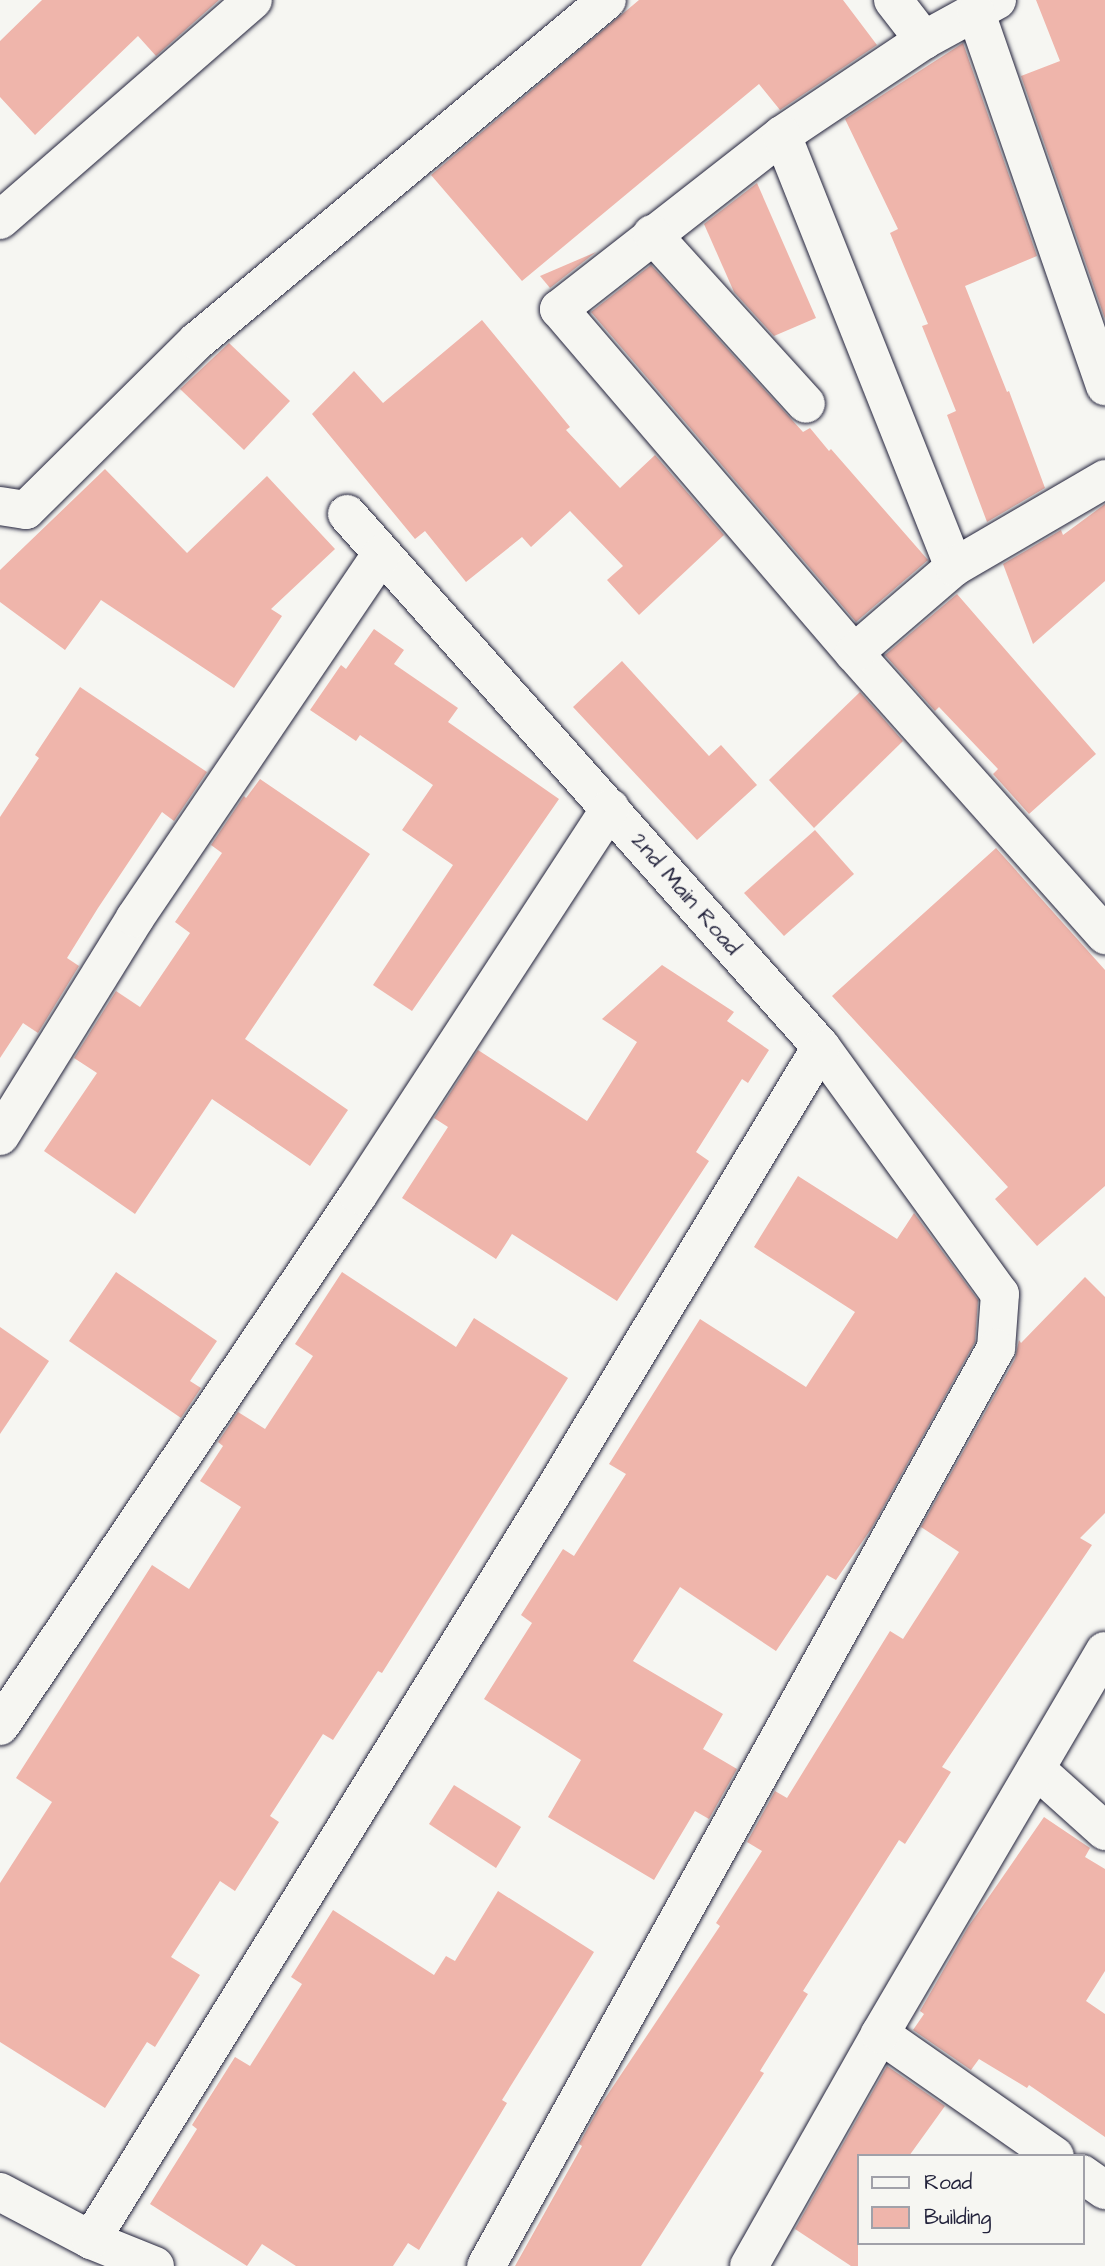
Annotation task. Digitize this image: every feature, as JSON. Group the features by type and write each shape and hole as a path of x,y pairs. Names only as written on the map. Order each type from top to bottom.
{"street":[{"path":"0,220 253,0"},
{"path":"0,506 26,510 197,341 607,0"},
{"path":"893,0 923,40"},
{"path":"1105,386 986,7 923,40 782,135 559,309 854,653 1105,935"},
{"path":"782,135 954,567"},
{"path":"652,234 806,404"},
{"path":"854,653 954,567 1105,479"},
{"name":"2nd Main Road","path":"347,514 821,1046 1000,1294 996,1348 486,2266"},
{"path":"0,1136 135,918 381,554"},
{"path":"0,1726 358,1195 610,808"},
{"path":"91,2240 554,1492 821,1046"},
{"path":"758,2262 880,2034 1105,1651"},
{"path":"1035,1769 1105,1831"},
{"path":"880,2034 1052,2154"},
{"path":"1084,2175 1105,2190"},
{"path":"0,2192 141,2264"}],"building":[{"path":"42,0 219,0 156,56 138,36 35,135 0,97 0,41"},
{"path":"639,0 843,0 877,45 780,110 759,84 522,281 431,175"},
{"path":"1036,0 1105,0 1105,319 1021,76 1060,61"},
{"path":"963,43 1037,256 965,286 1007,392 1009,391 1045,488 987,522 947,415 956,411 922,326 928,324 890,233 898,229 845,119"},
{"path":"757,183 816,318 774,336 734,292 704,224"},
{"path":"596,252 550,288 540,276"},
{"path":"651,265 803,432 810,428 829,451 831,449 928,560 856,622 591,312"},
{"path":"482,320 570,427 566,430 620,488 655,455 724,535 639,615 607,580 623,566 570,511 531,547 522,537 466,582 425,531 415,539 312,414 354,371 383,403"},
{"path":"229,343 290,401 244,450 180,389"},
{"path":"105,469 187,553 267,476 335,549 271,609 282,616 234,688 101,600 65,650 0,602 0,570"},
{"path":"1105,504 1105,581 1033,644 1003,564 1061,530 1063,535"},
{"path":"957,594 1096,754 1029,814 993,774 998,769 939,707 935,711 885,655"},
{"path":"374,629 404,650 394,664 458,708 448,722 559,799 412,1011 373,985 453,865 402,830 433,785 360,735 356,741 310,710 341,665 346,669"},
{"path":"622,661 709,756 721,745 757,785 697,840 573,707"},
{"path":"80,687 207,772 174,821 162,812 98,908 67,958 79,966 38,1033 23,1023 0,1058 0,817 39,758 35,755"},
{"path":"860,692 903,741 814,828 769,780"},
{"path":"260,779 370,854 245,1039 348,1110 310,1166 212,1099 135,1214 44,1151 97,1073 74,1058 116,991 140,1007 190,933 175,922 222,853 211,845 244,796 246,798"},
{"path":"815,830 854,874 784,936 744,893"},
{"path":"996,848 1105,970 1105,1186 1037,1246 995,1199 1008,1187 832,996"},
{"path":"662,965 734,1012 727,1021 769,1050 748,1083 742,1079 696,1152 709,1161 617,1301 512,1234 496,1259 402,1198 448,1127 434,1118 478,1050 587,1121 637,1042 602,1019"},
{"path":"798,1176 897,1239 914,1213 978,1300 975,1342 871,1529 836,1580 827,1575 776,1651 680,1587 633,1661 723,1714 703,1749 737,1769 709,1819 695,1811 654,1880 548,1817 581,1760 484,1699 532,1623 521,1615 563,1549 574,1556 626,1474 609,1464 700,1319 806,1387 855,1312 754,1247"},
{"path":"116,1272 217,1341 190,1381 201,1388 181,1418 69,1341"},
{"path":"342,1272 456,1347 474,1318 568,1378 382,1673 378,1671 333,1740 323,1734 270,1816 279,1822 235,1891 220,1881 171,1957 200,1975 155,2047 147,2042 105,2108 0,2042 0,1883 52,1802 16,1778 152,1565 189,1589 241,1507 200,1481 223,1446 218,1442 238,1412 265,1429 313,1356 295,1344"},
{"path":"1085,1277 1105,1297 1105,1513 1080,1538 1092,1545 942,1767 951,1772 905,1844 899,1840 803,1991 808,1994 760,2071 764,2073 641,2266 515,2266 582,2146 579,2144 600,2106 720,1926 716,1923 762,1851 747,1842 775,1791 787,1798 890,1631 903,1639 959,1552 921,1527 1015,1359 1019,1340 1021,1343"},
{"path":"0,1327 49,1361 0,1434"},
{"path":"454,1785 521,1827 496,1868 429,1824"},
{"path":"1044,1817 1090,1848 1085,1857 1105,1869 1105,1971 1086,2001 1105,2014 1105,2137 1029,2085 1027,2088 979,2059 971,2070 913,2030 924,2014 920,2011 968,1927"},
{"path":"498,1891 594,1952 502,2100 507,2103 419,2250 408,2243 393,2266 296,2266 262,2244 247,2266 150,2204 197,2129 192,2125 235,2057 250,2066 302,1984 291,1977 333,1910 434,1975 446,1956 455,1961"},
{"path":"887,2066 945,2106 910,2154 856,2154 858,2266 851,2266 795,2229"}]}
